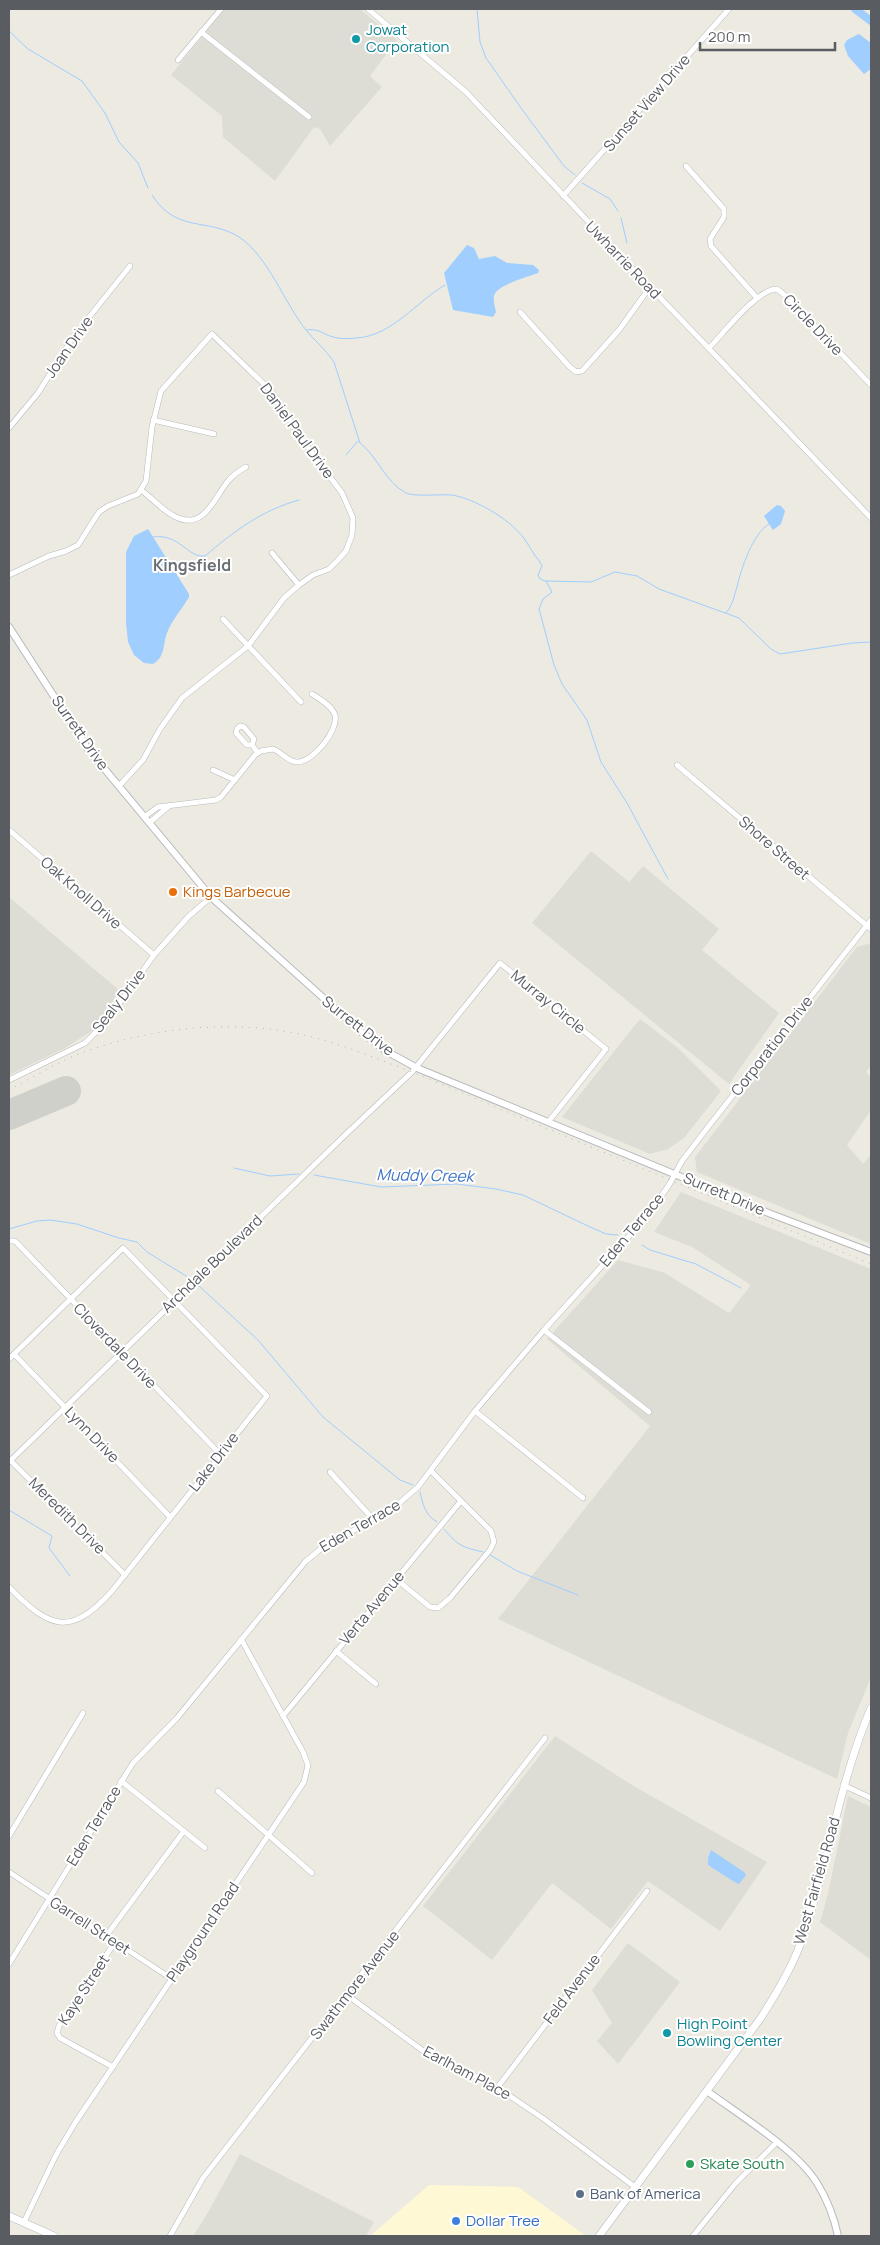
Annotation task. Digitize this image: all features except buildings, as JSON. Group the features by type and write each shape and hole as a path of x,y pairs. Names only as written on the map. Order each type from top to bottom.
{"main road":[{"name":"West Fairfield Road","path":"599,2236 707,2092 773,1999 799,1947 810,1916 843,1785 871,1708"},
{"path":"9,2216 54,2236"}],"street":[{"path":"178,60 220,9"},
{"name":"Uwharrie Road","path":"368,9 466,92 871,518"},
{"name":"Sunset View Drive","path":"563,196 730,9"},
{"path":"201,32 309,118"},
{"path":"686,166 724,209 724,217 710,239 711,246 758,298"},
{"name":"Joan Drive","path":"9,428 38,393 74,336 130,266"},
{"path":"520,312 576,372 582,371 619,330 650,287"},
{"name":"Circle Drive","path":"710,348 758,298 771,289 782,292 871,385"},
{"name":"Daniel Paul Drive","path":"119,786 143,760 160,729 182,698 248,646 284,598 313,575 329,569 341,556 352,534 353,518 342,492 304,442 272,392 212,334 162,391 153,420 146,481 141,490"},
{"path":"153,420 214,434"},
{"path":"9,576 49,556 78,545 99,512 108,506 138,494 141,490 176,518 188,520 197,518 210,509 226,483 246,467"},
{"path":"272,553 299,585"},
{"path":"223,619 301,702"},
{"name":"Surrett Drive","path":"9,627 88,748 211,897 386,1051 417,1068 788,1221 871,1252"},
{"path":"144,817 158,807 216,800 221,797 258,753 273,749 297,763 308,760 332,733 336,723 333,711 312,694"},
{"path":"252,745 258,753"},
{"name":"Shore Street","path":"677,764 869,928"},
{"path":"213,770 235,780"},
{"path":"149,823 170,805"},
{"name":"Oak Knoll Drive","path":"9,830 154,955"},
{"name":"Sealy Drive","path":"9,1080 84,1043 105,1023 154,955 187,918 211,897"},
{"name":"Corporation Drive","path":"675,1173 713,1120 869,928 871,920"},
{"name":"Murray Circle","path":"417,1068 500,963 606,1049 549,1121"},
{"name":"Archdale Boulevard","path":"9,1460 417,1068"},
{"name":"Eden Terrace","path":"9,1964 121,1781 143,1751 177,1718 240,1639 314,1553 374,1520 405,1500 431,1471 475,1411 544,1330 637,1229 675,1173"},
{"name":"Cloverdale Drive","path":"9,1240 15,1242 220,1454"},
{"name":"Lake Drive","path":"9,1587 33,1611 43,1618 59,1623 79,1619 93,1612 125,1575 266,1396 122,1248 70,1299"},
{"path":"9,1358 70,1299"},
{"path":"544,1330 649,1412"},
{"name":"Lynn Drive","path":"14,1354 170,1517"},
{"path":"475,1411 583,1498"},
{"name":"Meredith Drive","path":"9,1460 125,1575"},
{"path":"396,1579 430,1608 438,1608 450,1598 490,1550 494,1542 493,1534 431,1471"},
{"path":"330,1472 374,1520"},
{"name":"Verta Avenue","path":"283,1716 461,1501"},
{"name":"Playground Road","path":"24,2222 65,2138 304,1782 308,1771 303,1752 240,1639"},
{"path":"336,1651 376,1684"},
{"path":"9,1836 83,1713"},
{"name":"Swathmore Avenue","path":"170,2236 203,2178 348,1995 545,1738"},
{"path":"121,1781 205,1848"},
{"path":"843,1785 871,1798"},
{"path":"218,1791 312,1873"},
{"name":"Kaye Street","path":"106,1936 184,1831"},
{"name":"Garrell Street","path":"9,1872 172,1979"},
{"name":"Feld Avenue","path":"497,2088 647,1891"},
{"name":"Kaye Street","path":"113,2067 60,2038 57,2033 59,2026 115,1942"},
{"name":"Earlham Place","path":"348,1995 426,2053 497,2088 544,2118 635,2187"},
{"path":"707,2092 797,2160 816,2181 827,2203 838,2236"},
{"path":"694,2236 735,2184 776,2143"}],"shaded area":[{"path":"225,9 360,9 397,40 370,76 382,87 330,146 320,129 314,127 275,181 223,137 222,116 171,75"},
{"path":"591,851 629,882 643,866 719,929 702,950 779,1013 729,1084 532,923"},
{"path":"9,897 120,991 93,1030 67,1047 9,1075"},
{"path":"871,943 871,1065 866,1072 871,1077 871,1110 847,1145 863,1164 871,1154 871,1244 697,1172 695,1157 857,947"},
{"path":"640,1019 678,1048 721,1091 684,1138 668,1149 650,1154 562,1117"},
{"path":"681,1192 871,1269 871,1677 848,1733 837,1779 498,1619 650,1426 547,1339 618,1260 665,1273 729,1313 751,1285 692,1247 654,1232"},
{"path":"555,1736 632,1785 767,1862 720,1931 648,1881 611,1929 552,1883 492,1960 423,1906"},
{"path":"848,1796 871,1807 871,1960 820,1922 828,1894"},
{"path":"628,1943 680,1982 618,2064 597,2041 612,2023 592,1990"},
{"path":"240,2154 374,2222 366,2236 193,2236"},
{"path":"429,2185 518,2187 586,2236 370,2236"}],"water":[{"path":"859,34 871,43 871,69 864,74 848,56 844,45 847,40"},
{"path":"467,245 474,248 479,259 495,256 507,263 533,265 539,270 538,273 506,285 496,292 494,300 496,312 493,317 453,310 444,273"},
{"path":"777,505 781,506 785,511 781,524 773,530 764,516"},
{"path":"148,529 189,594 189,597 169,628 161,656 153,664 144,663 134,655 128,642 126,623 126,552 134,536"},
{"path":"711,1850 744,1872 746,1875 739,1884 708,1865"}],"waterway":[{"path":"477,9 480,42 486,58 564,166 575,175"},
{"path":"855,9 871,21"},
{"path":"9,31 28,49 82,81 105,113 119,142 138,163 148,188"},
{"path":"582,183 610,199 618,211"},
{"path":"152,195 172,215 182,220 227,231 239,237 259,256 298,319 334,362 360,443 372,455 392,483 410,494 461,497 481,505 500,516 517,530 540,562 542,566 538,575 540,579 545,581 591,582 615,572 637,576 659,589 739,618 771,649 780,654 871,642"},
{"path":"621,218 627,243"},
{"path":"307,330 318,331 336,338 369,336 392,325 445,285"},
{"path":"346,455 358,441"},
{"path":"153,537 170,539 199,556 205,556 260,516 285,504 299,500"},
{"path":"726,613 733,600 748,552 758,535 769,524"},
{"path":"546,581 552,592 543,599 539,609 554,665 562,684 587,720 601,762 627,803 668,879"},
{"name":"Muddy Creek","path":"234,1168 270,1176 299,1174"},
{"name":"Muddy Creek","path":"314,1175 381,1187 457,1184 496,1189 523,1195 606,1234 618,1235"},
{"name":"Muddy Creek","path":"9,1229 37,1221 50,1220 77,1224 137,1242 147,1252 191,1279"},
{"name":"Muddy Creek","path":"642,1245 650,1250 696,1264 741,1288"},
{"path":"199,1286 258,1340 323,1417 400,1480 413,1485"},
{"path":"420,1492 427,1513 437,1522"},
{"path":"9,1510 52,1536 49,1548 70,1576"},
{"path":"444,1529 461,1545 483,1552"},
{"path":"490,1555 517,1571 578,1595"}],"runway":[{"path":"9,1115 66,1091"}],"railway":[{"path":"9,1090 77,1055 114,1042 142,1036 200,1028 230,1027 288,1032 340,1045 412,1072 871,1264"}],"place":[{"name":"Jowat Corporation","path":"356,39"},
{"name":"Kings Barbecue","path":"173,892"},
{"name":"High Point Bowling Center","path":"667,2033"},
{"name":"Skate South","path":"690,2164"},
{"name":"Bank of America","path":"580,2194"},
{"name":"Dollar Tree","path":"456,2221"}],"district":[{"name":"Kingsfield","path":"192,565"}]}
